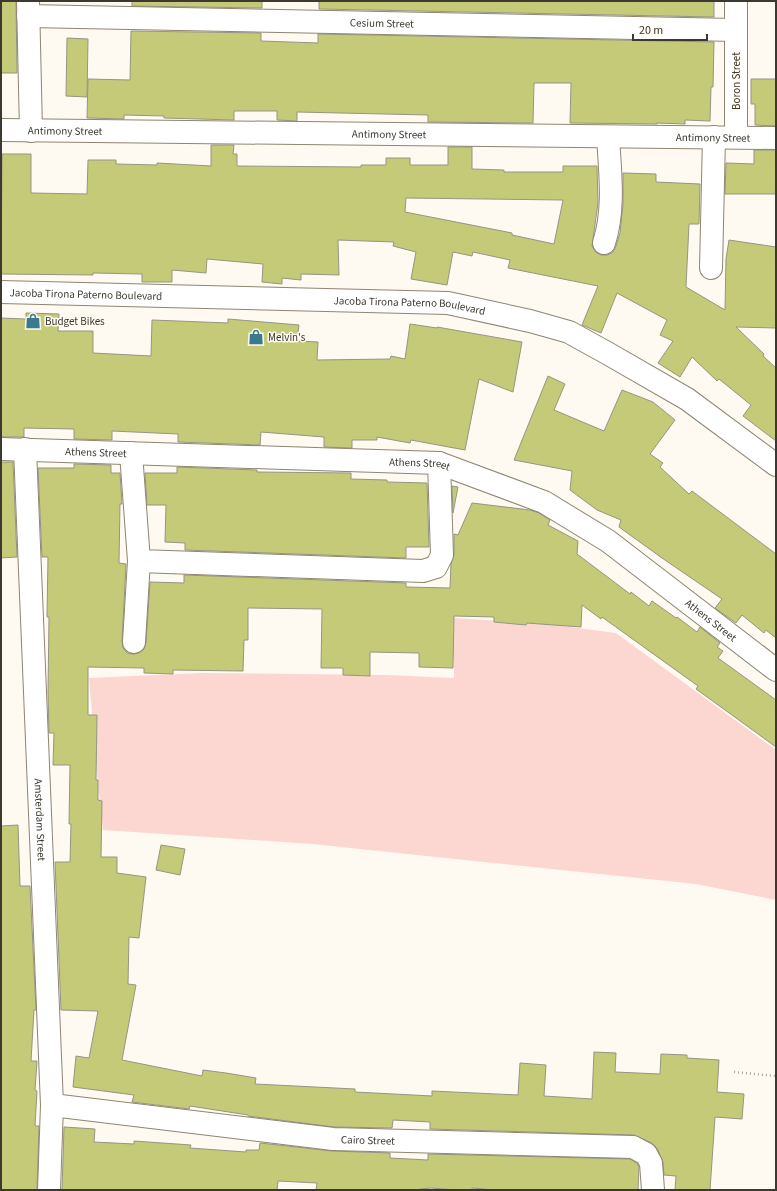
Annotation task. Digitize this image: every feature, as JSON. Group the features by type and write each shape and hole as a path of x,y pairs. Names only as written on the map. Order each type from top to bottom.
{"street":[{"name":"Boron Street","path":"736,1 736,137"},
{"name":"Cesium Street","path":"28,9 736,30"},
{"path":"28,9 31,131"},
{"name":"Antimony Street","path":"1,130 776,138"},
{"path":"604,242 609,218 610,194 608,137"},
{"path":"711,268 714,137"},
{"name":"Jacoba Tirona Paterno Boulevard","path":"1,292 448,303 569,332 687,399 776,465"},
{"name":"Athens Street","path":"1,449 439,463 544,502 608,541 776,670"},
{"name":"Amsterdam Street","path":"25,449 52,1105 49,1190"},
{"path":"131,453 139,561 134,642"},
{"path":"139,561 423,571 436,567 442,555 439,463"},
{"name":"Cairo Street","path":"52,1105 332,1139 633,1147 646,1154 651,1163 653,1190"}],"path":[{"path":"734,1072 776,1076"}],"shaded area":[{"path":"454,618 547,624 616,633 776,750 776,900 696,884 312,844 103,830 89,678 201,673 386,675 454,678"}],"building":[{"path":"1,1 16,1 17,73 1,73"},
{"path":"132,1 262,1 262,8 132,6"},
{"path":"319,1 714,1 714,17 319,9"},
{"path":"131,31 261,33 261,41 318,43 318,34 714,42 713,87 711,87 710,121 685,120 685,124 570,123 571,83 534,83 533,123 428,122 428,115 297,112 297,121 277,120 277,111 234,111 234,120 124,115 124,119 87,118 88,79 130,80"},
{"path":"67,38 88,39 87,97 66,96"},
{"path":"751,79 776,79 776,126 755,125 755,104 751,104"},
{"path":"211,145 234,145 233,154 237,154 237,166 361,167 361,165 386,165 386,158 410,158 410,165 448,165 448,147 472,147 472,169 504,170 504,172 563,172 563,166 597,166 598,203 592,246 596,252 601,255 608,255 613,252 620,233 623,204 623,173 656,174 656,182 700,184 699,224 689,224 686,287 725,310 726,259 729,240 776,247 776,328 736,327 776,368 776,441 743,416 751,405 719,379 717,381 692,357 680,377 658,363 673,341 660,335 667,320 617,293 601,333 582,325 598,286 508,268 510,260 473,252 472,256 453,252 447,285 411,279 416,252 393,246 394,242 338,240 339,275 301,274 301,280 282,278 282,284 262,282 263,264 207,259 206,273 172,270 172,282 142,282 142,274 1,274 2,154 31,154 31,193 87,194 88,160 116,160 116,164 157,165 157,163 211,166","holes":["406,198 563,200 554,244 512,235 512,233 405,212"]},
{"path":"754,150 776,150 776,194 725,194 726,163 754,164"},
{"path":"26,313 59,314 58,331 93,331 93,353 151,356 152,320 228,323 228,319 299,325 297,341 318,342 317,360 390,359 391,356 405,359 410,324 437,327 522,342 513,392 479,379 465,450 411,440 410,443 377,437 377,440 352,440 352,448 324,447 324,437 261,432 260,445 178,442 178,434 112,431 112,440 74,439 74,429 24,428 24,437 1,437 1,318 26,319"},
{"path":"548,376 565,384 554,410 604,431 622,390 653,402 675,420 650,454 663,463 660,467 689,494 692,491 776,554 776,638 766,630 764,633 742,615 736,623 715,608 722,599 619,527 621,520 597,510 570,490 572,471 514,460"},
{"path":"1,462 13,462 17,557 1,558"},
{"path":"74,464 111,465 111,473 120,473 122,504 120,504 119,563 126,564 122,641 123,648 127,653 139,653 144,649 146,643 150,582 184,583 184,575 406,583 406,587 450,588 451,564 454,555 454,534 458,535 472,503 530,510 539,513 550,520 548,525 578,541 577,554 630,594 631,592 649,606 652,601 697,632 700,627 720,643 717,647 723,651 718,658 776,700 776,747 696,689 698,686 602,617 601,619 582,605 581,627 527,623 526,625 494,622 494,617 454,616 453,668 419,667 419,653 370,652 370,676 343,675 343,668 321,668 322,609 248,608 248,640 244,640 243,671 173,670 173,674 144,673 144,668 88,667 88,715 97,715 96,780 98,780 98,800 102,801 101,857 117,857 117,873 146,877 139,938 129,937 128,984 136,985 122,1060 202,1076 203,1070 256,1078 255,1084 355,1089 355,1092 432,1096 432,1091 518,1095 520,1063 546,1065 544,1096 592,1099 594,1052 616,1053 615,1072 660,1074 661,1054 687,1055 687,1058 719,1060 717,1092 744,1094 742,1119 715,1117 710,1190 675,1190 676,1176 664,1175 663,1162 657,1148 652,1143 634,1135 430,1129 430,1122 393,1120 392,1128 334,1127 248,1116 190,1106 189,1109 132,1102 134,1095 73,1087 76,1056 89,1058 98,1011 61,1010 55,862 70,862 70,765 53,765 54,733 49,733 49,617 47,617 48,557 42,557 38,468 74,468"},
{"path":"177,467 257,470 257,472 351,473 351,479 427,483 429,547 406,547 406,558 185,550 185,543 165,542 166,505 147,505 145,473 177,473"},
{"path":"452,486 458,487 453,513"},
{"path":"18,825 20,886 30,886 36,1010 34,1010 31,1061 37,1061 35,1126 39,1126 37,1190 1,1190 1,826"},
{"path":"161,845 185,849 180,875 156,870"},
{"path":"64,1127 95,1129 94,1142 134,1144 134,1141 191,1145 190,1148 246,1152 246,1150 259,1150 260,1143 332,1151 390,1153 390,1158 428,1160 428,1154 630,1159 637,1163 639,1167 638,1190 495,1190 472,1188 472,1190 457,1190 431,1188 420,1190 316,1190 317,1183 278,1181 277,1190 62,1190"}],"place":[{"name":"Budget Bikes","path":"33,321"},
{"name":"Melvin's","path":"256,337"}]}
